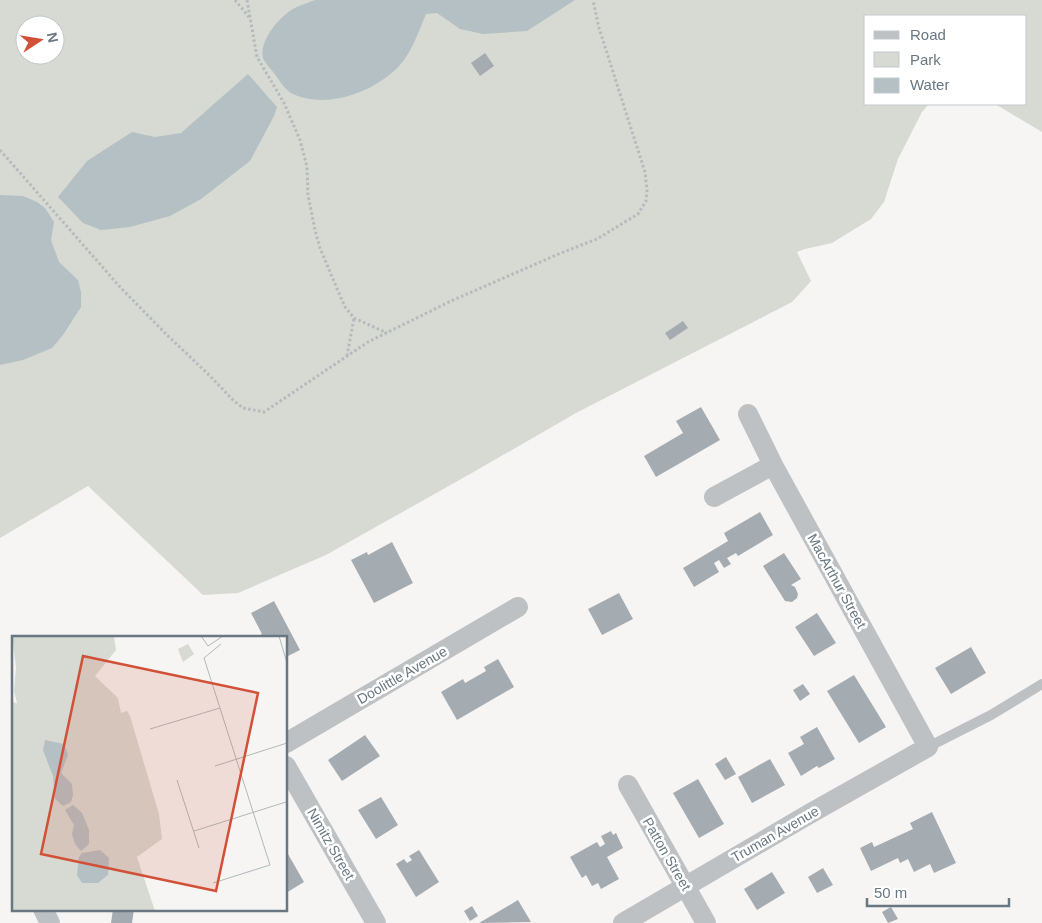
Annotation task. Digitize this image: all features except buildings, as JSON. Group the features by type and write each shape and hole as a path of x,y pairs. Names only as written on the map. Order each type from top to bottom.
{"street":[{"name":"MacArthur Street","path":"748,414 928,747"},
{"path":"714,497 774,465"},
{"name":"Doolittle Avenue","path":"288,741 518,607"},
{"name":"Truman Avenue","path":"623,923 928,747"},
{"name":"Nimitz Street","path":"288,769 376,923"},
{"name":"Patton Street","path":"628,785 706,923"},
{"path":"44,910 50,923"}],"lane":[{"path":"928,747 991,715 1042,684"}],"path":[{"path":"235,0 249,17"},
{"path":"247,0 257,57 284,103 300,140 307,166 308,196 320,248 345,307 354,318 387,333"},
{"path":"0,150 120,287 166,334 243,408 264,412 368,342 451,301 597,239 638,214 646,201 645,172 599,28 593,0"},
{"path":"348,356 354,318"}],"green space":[{"path":"0,0 1042,0 1042,132 997,105 1027,105 1027,15 864,15 864,105 928,105 922,112 898,159 884,202 871,219 832,243 797,252 811,281 792,302 576,413 326,555 238,593 203,595 88,486 0,538"}],"water":[{"path":"315,0 575,0 527,31 483,34 460,29 437,13 426,14 408,54 390,74 365,90 337,99 323,100 309,99 292,94 283,86 263,58 264,44 276,24 293,9"},
{"path":"248,74 277,107 274,116 250,161 201,199 170,216 130,227 101,230 83,223 58,197 87,161 132,132 155,137 181,133"},
{"path":"0,195 23,196 45,208 54,222 51,240 59,262 78,280 81,292 81,307 52,348 23,360 0,365"}]}
